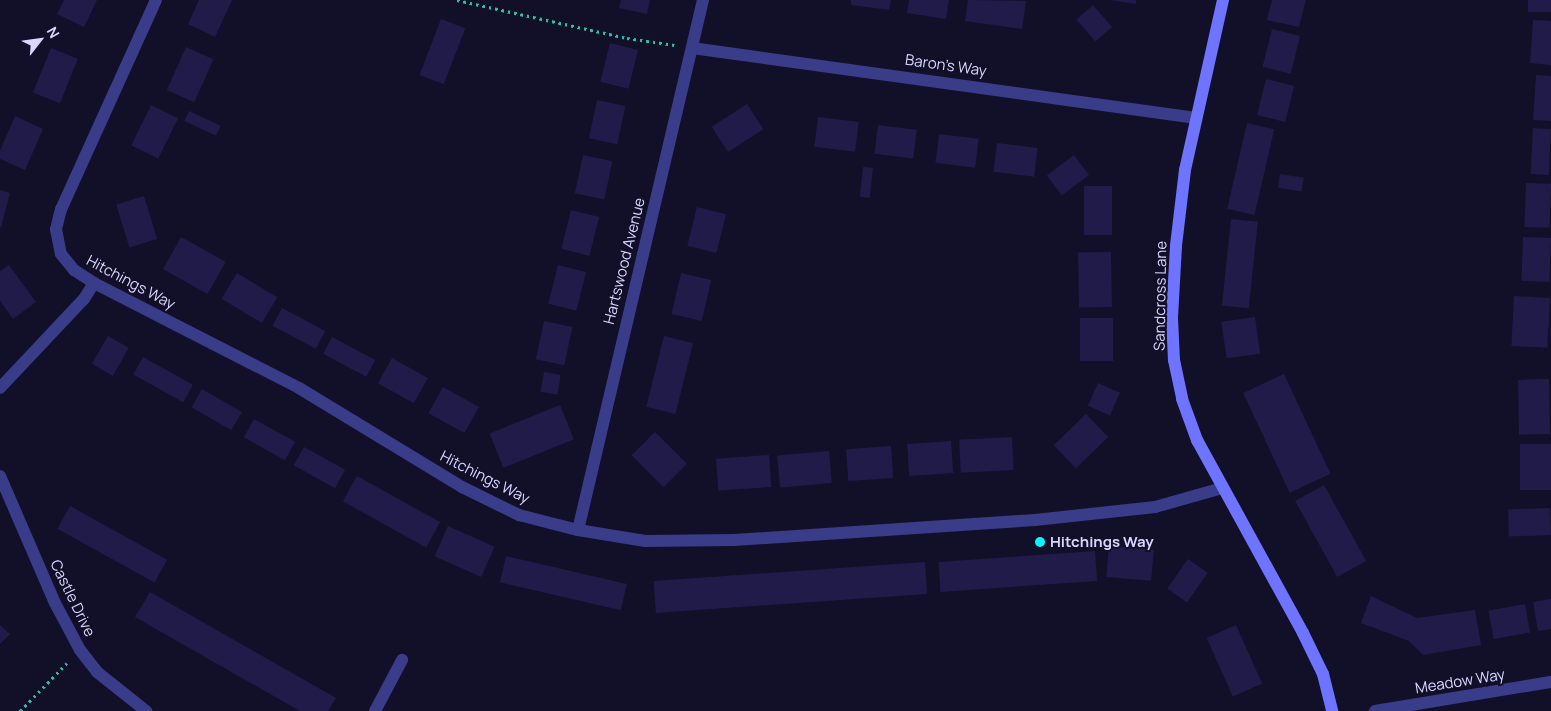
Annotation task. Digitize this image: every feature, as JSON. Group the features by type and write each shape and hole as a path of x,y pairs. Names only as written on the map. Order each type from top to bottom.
{"street":[{"name":"Hitchings Way","path":"156,0 61,209 56,229 61,254 74,270 94,283 299,388 462,486 519,515 578,530 645,541 724,540 1035,520 1155,507 1222,488"},
{"name":"Hartswood Avenue","path":"578,530 703,0"},
{"name":"Sandcross Lane","path":"1223,0 1185,170 1176,246 1172,318 1174,360 1182,398 1197,440 1304,633 1323,674 1332,711"},
{"name":"Baron's Way","path":"692,48 1196,118"},
{"path":"0,388 84,299 94,283"},
{"name":"Castle Drive","path":"0,476 55,603 80,650 97,672 146,711"},
{"path":"375,711 402,660"},
{"name":"Meadow Way","path":"1375,711 1551,682"}],"path":[{"path":"456,0 626,38 692,48"},
{"path":"20,711 80,650"}],"building":[{"path":"64,0 97,0 84,27 57,14"},
{"path":"199,0 232,0 215,37 188,24"},
{"path":"621,0 650,0 647,14 619,8"},
{"path":"851,0 891,0 889,10 851,5"},
{"path":"909,0 949,0 946,19 907,13"},
{"path":"968,0 1026,1 1022,29 965,21"},
{"path":"1111,0 1136,0 1136,4"},
{"path":"1272,0 1306,0 1299,27 1267,20"},
{"path":"1528,0 1551,0 1551,12 1528,12"},
{"path":"1093,5 1112,27 1095,41 1076,19"},
{"path":"441,19 465,28 444,84 419,75"},
{"path":"1533,20 1551,21 1551,65 1530,63"},
{"path":"1272,29 1300,36 1291,74 1263,67"},
{"path":"610,43 638,50 628,89 600,82"},
{"path":"186,47 213,59 194,102 167,90"},
{"path":"51,48 78,59 60,103 33,93"},
{"path":"1536,75 1551,76 1551,121 1533,120"},
{"path":"1266,79 1294,86 1285,122 1257,115"},
{"path":"597,100 625,106 617,144 589,138"},
{"path":"747,104 763,129 728,152 712,127"},
{"path":"151,105 178,118 158,159 131,145"},
{"path":"189,111 221,126 216,136 184,121"},
{"path":"15,116 43,129 25,170 0,159 0,151"},
{"path":"818,117 859,122 855,152 814,147"},
{"path":"1247,123 1274,129 1254,215 1227,209"},
{"path":"878,125 917,130 913,159 874,154"},
{"path":"1533,128 1551,129 1549,175 1531,174"},
{"path":"939,134 979,139 975,168 935,163"},
{"path":"997,143 1038,148 1034,177 993,172"},
{"path":"583,155 612,161 604,199 575,193"},
{"path":"1074,155 1089,175 1062,195 1047,175"},
{"path":"863,167 873,168 870,198 860,197"},
{"path":"1280,174 1304,178 1302,192 1278,188"},
{"path":"1526,183 1551,184 1549,228 1524,227"},
{"path":"1084,186 1112,186 1112,235 1084,235"},
{"path":"0,190 10,193 1,227 0,227"},
{"path":"144,196 157,239 129,248 116,204"},
{"path":"697,207 726,214 716,253 687,246"},
{"path":"571,210 599,217 589,256 561,249"},
{"path":"1231,219 1258,222 1249,308 1222,306"},
{"path":"181,237 226,262 208,294 163,269"},
{"path":"1523,237 1551,238 1549,282 1521,281"},
{"path":"1111,252 1112,307 1079,308 1078,253"},
{"path":"9,265 36,302 13,319 0,301 0,271"},
{"path":"558,265 586,272 576,311 548,304"},
{"path":"237,273 277,297 262,323 222,299"},
{"path":"681,273 711,280 702,321 672,314"},
{"path":"1514,296 1550,298 1547,348 1511,346"},
{"path":"282,308 325,331 316,349 273,326"},
{"path":"1255,317 1260,354 1226,358 1221,322"},
{"path":"1080,318 1113,318 1113,361 1080,361"},
{"path":"544,321 572,327 564,365 536,359"},
{"path":"108,336 129,348 113,376 92,364"},
{"path":"664,336 693,343 675,414 646,407"},
{"path":"332,337 375,360 366,377 323,354"},
{"path":"143,357 193,385 183,402 133,374"},
{"path":"392,358 428,378 414,403 378,383"},
{"path":"544,372 561,375 557,395 541,392"},
{"path":"1284,374 1330,474 1290,493 1243,393"},
{"path":"1549,379 1550,434 1519,435 1518,380"},
{"path":"1098,383 1120,393 1110,416 1088,406"},
{"path":"443,387 479,407 464,433 428,413"},
{"path":"202,389 242,412 231,430 192,407"},
{"path":"560,405 574,439 503,468 490,433"},
{"path":"1086,414 1108,437 1076,468 1054,445"},
{"path":"254,419 295,442 285,460 244,437"},
{"path":"655,432 687,464 663,487 632,455"},
{"path":"1012,437 1014,470 961,473 959,440"},
{"path":"951,441 953,473 909,476 907,444"},
{"path":"1520,444 1551,444 1551,490 1520,490"},
{"path":"891,446 893,478 848,481 846,449"},
{"path":"304,447 345,470 335,488 294,465"},
{"path":"829,451 832,483 780,487 777,456"},
{"path":"769,455 771,487 718,491 716,459"},
{"path":"357,476 440,522 426,547 343,501"},
{"path":"1324,485 1366,561 1337,577 1295,501"},
{"path":"70,506 167,560 154,583 57,529"},
{"path":"1550,508 1551,535 1509,536 1508,509"},
{"path":"448,526 495,547 481,577 435,556"},
{"path":"1109,546 1154,550 1151,581 1106,577"},
{"path":"1095,551 1097,581 940,592 938,562"},
{"path":"506,556 627,584 621,610 500,582"},
{"path":"1188,559 1208,573 1187,602 1167,588"},
{"path":"925,562 927,594 656,613 654,581"},
{"path":"150,592 336,698 328,711 300,711 135,617"},
{"path":"1371,596 1417,618 1475,610 1481,645 1423,655 1409,641 1361,623"},
{"path":"1551,599 1551,629 1538,631 1533,602"},
{"path":"1525,604 1530,633 1494,639 1489,610"},
{"path":"0,625 10,634 0,644"},
{"path":"1236,625 1262,683 1233,696 1207,638"}],"place":[{"name":"Hitchings Way","path":"1040,542"}]}
